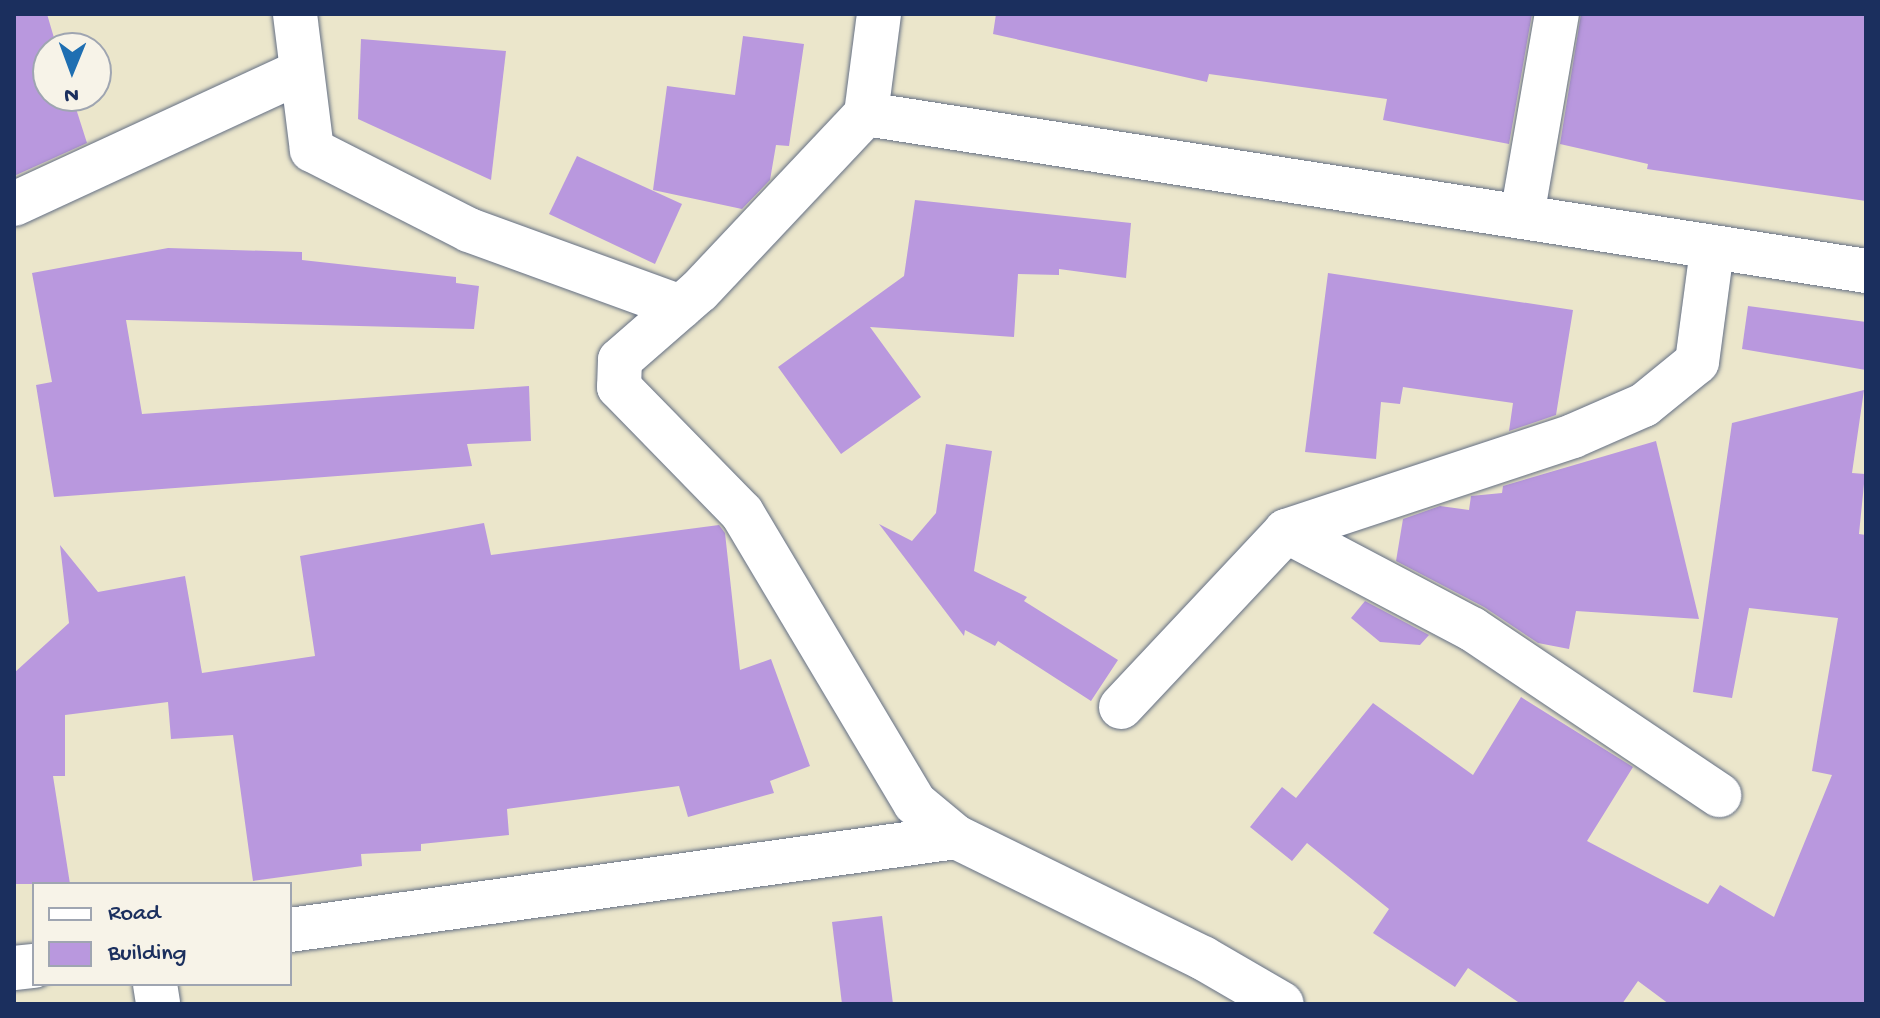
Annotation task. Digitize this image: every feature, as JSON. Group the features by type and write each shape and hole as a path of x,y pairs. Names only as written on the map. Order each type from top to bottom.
{"street":[{"path":"295,14 312,150 469,230 680,307"},
{"path":"879,14 866,114 680,307 620,360 619,387 742,513 915,803 956,837 1203,958 1282,1004"},
{"path":"1522,216 1557,14"},
{"path":"14,204 300,72"},
{"path":"866,114 1522,216 1712,250 1866,271"},
{"path":"1121,707 1286,531 1573,436 1644,405 1697,362 1712,250"},
{"path":"1286,531 1472,629 1719,795"},
{"path":"292,930 956,837"}],"building":[{"path":"14,14 47,14 52,32 32,32 32,112 77,112 87,143 14,176"},
{"path":"996,14 1532,14 1509,144 1383,120 1387,99 1209,74 1207,82 993,34"},
{"path":"1581,14 1866,14 1866,201 1647,169 1648,164 1560,144"},
{"path":"743,36 804,44 789,146 776,145 770,180 742,209 653,190 667,86 735,95"},
{"path":"361,39 506,51 491,180 358,119"},
{"path":"577,156 682,204 655,264 549,214"},
{"path":"915,200 1131,223 1126,278 1059,269 1059,275 1018,274 1014,337 870,327 921,397 841,454 778,367 904,276"},
{"path":"168,248 302,252 302,260 456,277 456,283 479,286 474,329 126,320 142,414 529,386 531,441 467,444 472,466 54,497 36,385 52,382 32,273"},
{"path":"1328,273 1573,310 1556,415 1509,431 1513,403 1403,387 1400,404 1381,402 1376,459 1305,452"},
{"path":"1748,306 1866,322 1866,370 1742,349"},
{"path":"1864,390 1852,473 1865,474 1859,534 1866,535 1866,1004 1669,1004 1638,981 1622,1004 1521,1004 1468,968 1455,987 1373,933 1389,909 1307,843 1292,861 1250,827 1282,787 1296,798 1373,703 1473,775 1521,697 1633,767 1587,841 1708,904 1720,885 1774,917 1832,775 1812,771 1838,618 1749,608 1732,698 1693,692 1732,423"},
{"path":"1656,441 1699,619 1576,611 1569,649 1538,643 1484,607 1396,561 1403,519 1440,506 1469,510 1471,496 1502,493 1503,486"},
{"path":"946,444 992,451 974,571 1027,597 1024,601 1118,660 1091,701 998,641 995,646 965,630 964,636 879,524 912,541 936,513"},
{"path":"484,523 491,555 719,525 725,533 740,670 771,659 810,766 770,781 774,793 688,817 679,786 507,809 509,835 421,844 421,851 361,854 362,866 253,881 233,735 171,739 168,702 65,715 65,776 53,776 70,882 14,884 14,673 69,623 60,545 98,592 185,576 202,673 315,656 300,556"},
{"path":"1365,601 1429,635 1420,645 1380,642 1351,618"},
{"path":"882,916 893,1004 842,1004 832,922"}]}
